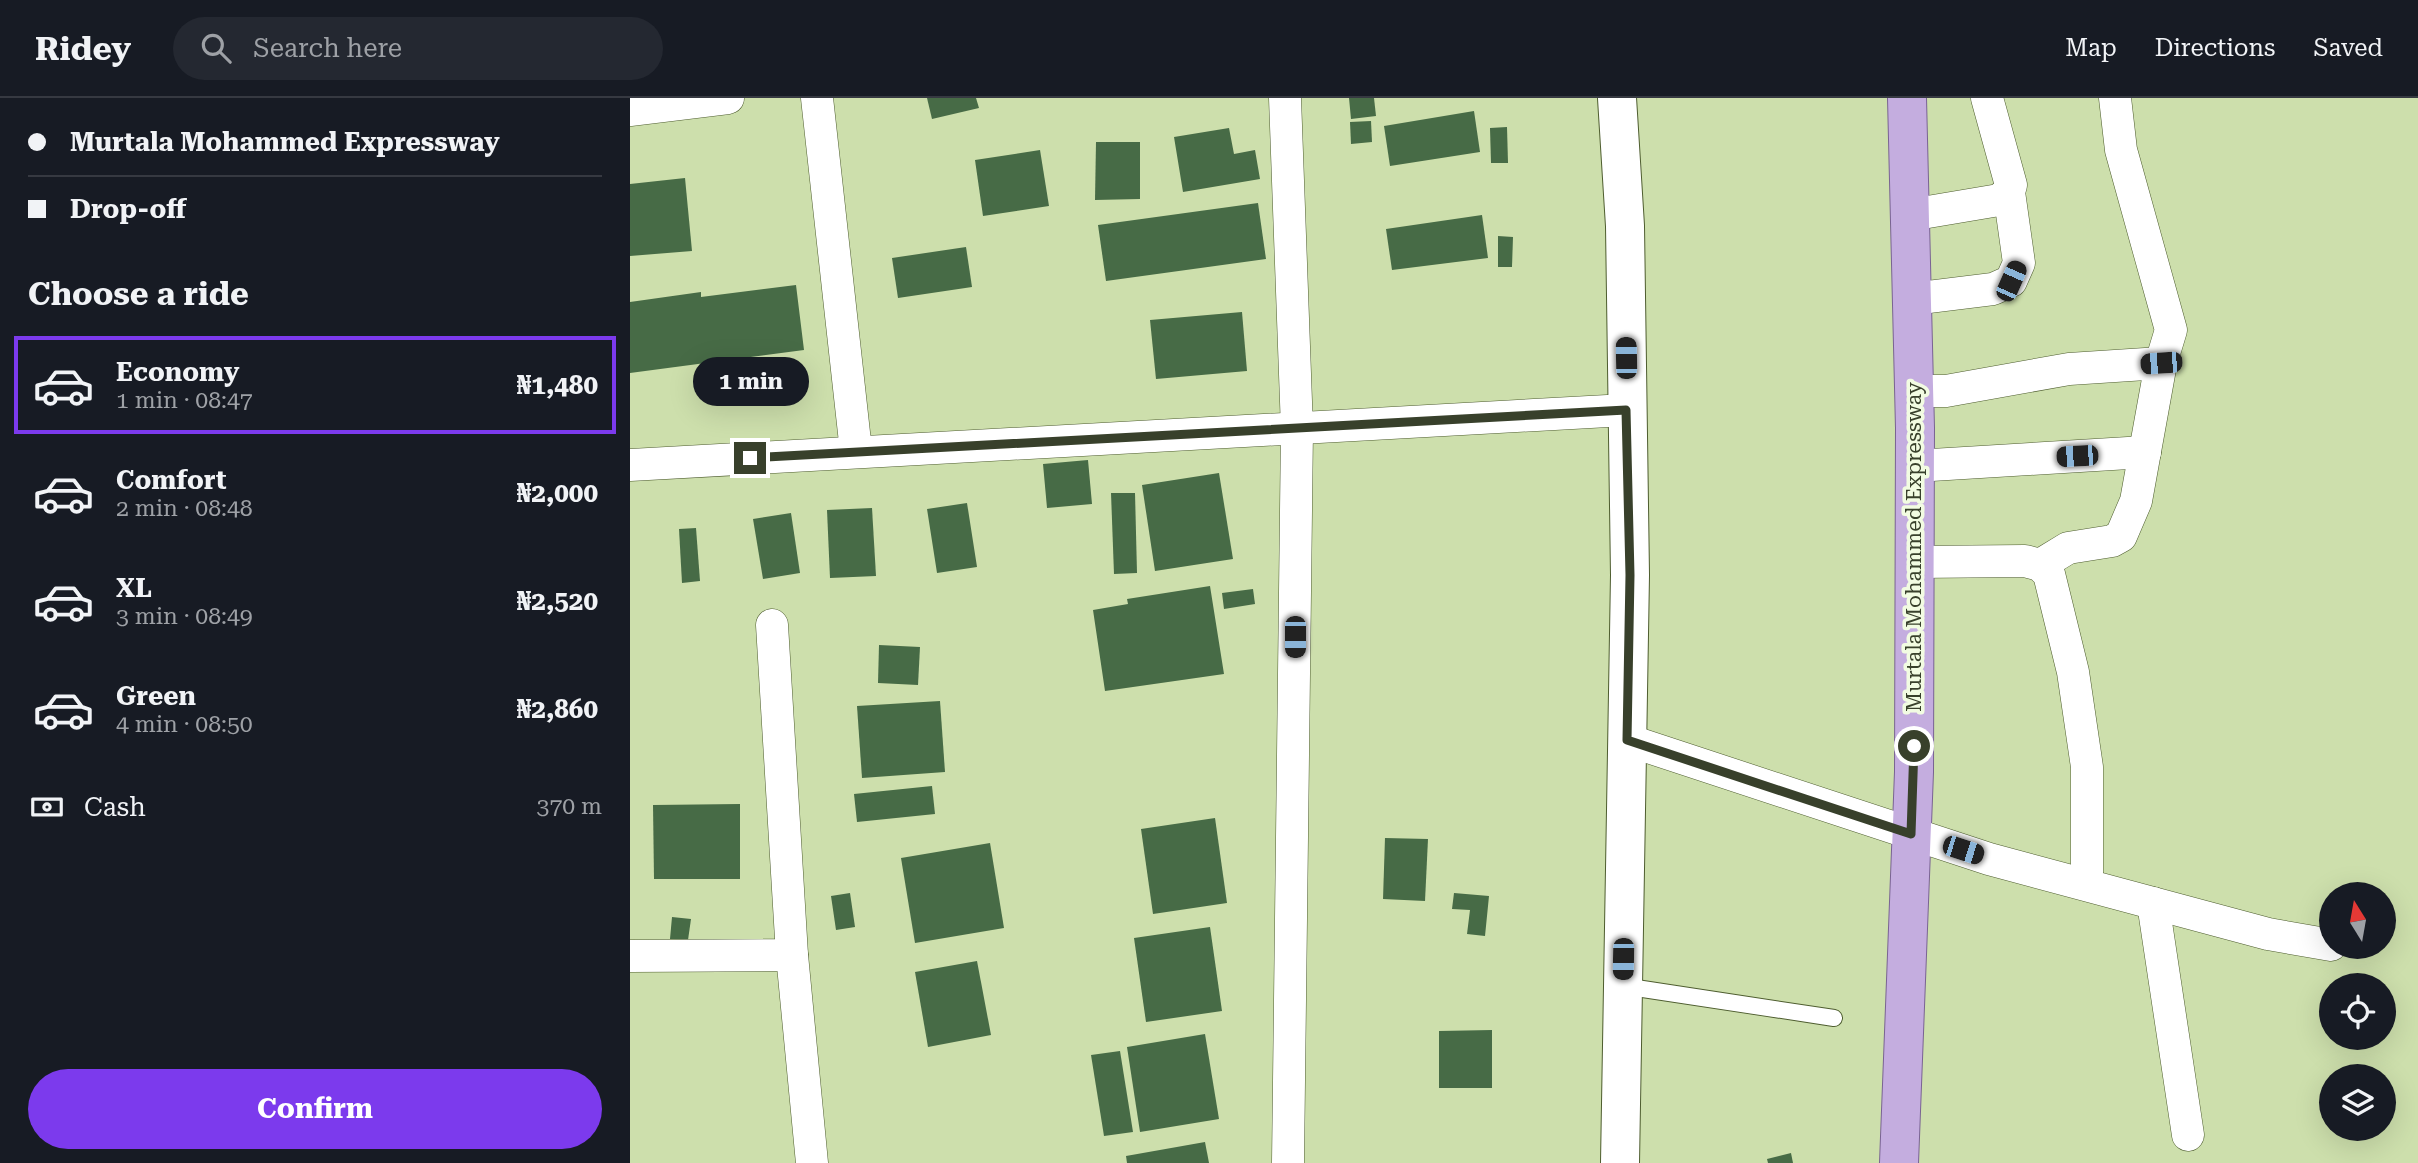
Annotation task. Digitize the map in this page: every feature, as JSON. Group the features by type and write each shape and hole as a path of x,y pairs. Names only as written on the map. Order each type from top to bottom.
{"main road":[{"path":"1616,98 1625,226 1630,575 1620,1163"},
{"name":"Murtala Mohammed Expressway","path":"1899,1163 1911,834 1915,562 1913,299 1907,98"}],"street":[{"path":"630,110 728,98"},
{"path":"817,98 856,452"},
{"path":"1285,98 1297,429 1288,1163"},
{"path":"1913,299 1993,289 2011,281 2019,263 2009,192 2011,185 1987,98"},
{"path":"2040,565 2068,548 2112,541 2121,536 2136,501 2161,363 2172,330 2121,149 2115,98"},
{"path":"1910,215 1999,200 2009,192"},
{"path":"1914,391 1946,391 2069,369 2161,363"},
{"path":"630,466 1626,410"},
{"path":"1915,466 2145,452"},
{"path":"1915,562 2025,561 2040,565 2049,574 2073,672 2087,767 2087,884"},
{"path":"772,625 792,955 811,1163"},
{"path":"1627,740 1989,859 2268,934 2319,942"},
{"path":"2153,903 2188,1135"},
{"path":"630,956 792,955"}],"lane":[{"path":"1623,986 1834,1018"}],"building":[{"path":"927,98 976,98 979,108 932,119"},
{"path":"1349,98 1374,98 1376,116 1351,119"},
{"path":"1474,111 1480,152 1390,166 1384,126"},
{"path":"1371,121 1372,142 1351,144 1350,122"},
{"path":"1507,127 1508,163 1491,163 1490,128"},
{"path":"1229,128 1234,154 1255,150 1260,179 1183,192 1174,137"},
{"path":"1096,142 1140,142 1140,199 1095,200"},
{"path":"1040,150 1049,206 983,216 975,160"},
{"path":"685,178 692,251 630,256 630,184"},
{"path":"1258,203 1266,259 1106,281 1098,225"},
{"path":"1482,215 1488,258 1392,270 1386,229"},
{"path":"1498,236 1513,237 1512,267 1498,267"},
{"path":"966,247 972,287 898,298 892,258"},
{"path":"796,285 804,350 630,373 630,302 701,292 701,297"},
{"path":"1242,312 1247,371 1156,379 1150,320"},
{"path":"1088,460 1092,504 1047,508 1043,464"},
{"path":"1219,473 1233,559 1155,571 1142,485"},
{"path":"1111,493 1135,493 1137,573 1114,574"},
{"path":"967,503 977,567 937,573 927,509"},
{"path":"872,508 876,576 830,578 827,510"},
{"path":"791,513 800,573 763,579 753,519"},
{"path":"696,528 700,581 682,583 679,529"},
{"path":"1210,586 1224,674 1105,691 1093,610 1128,604 1127,599"},
{"path":"1253,589 1255,604 1224,609 1222,593"},
{"path":"879,645 920,647 918,685 878,683"},
{"path":"940,701 945,772 862,778 857,706"},
{"path":"932,786 935,814 857,822 854,794"},
{"path":"740,804 740,879 654,879 653,805"},
{"path":"1215,818 1227,903 1153,914 1141,829"},
{"path":"1385,838 1428,839 1425,901 1383,899"},
{"path":"990,843 1004,928 915,943 901,858"},
{"path":"850,893 855,927 836,930 831,896"},
{"path":"1454,893 1489,896 1485,936 1467,934 1470,910 1452,909"},
{"path":"672,917 691,919 688,940 670,939"},
{"path":"1210,927 1222,1011 1146,1022 1134,938"},
{"path":"977,961 991,1035 928,1047 915,972"},
{"path":"1492,1030 1492,1088 1439,1088 1439,1031"},
{"path":"1205,1034 1219,1119 1140,1132 1127,1047"},
{"path":"1120,1051 1133,1132 1104,1136 1091,1055"},
{"path":"1205,1142 1209,1163 1127,1163 1126,1156"},
{"path":"1791,1153 1793,1163 1768,1163 1767,1159"}],"route":[{"path":"750,458 1626,410 1630,575 1627,740 1911,834 1914,746"}]}
